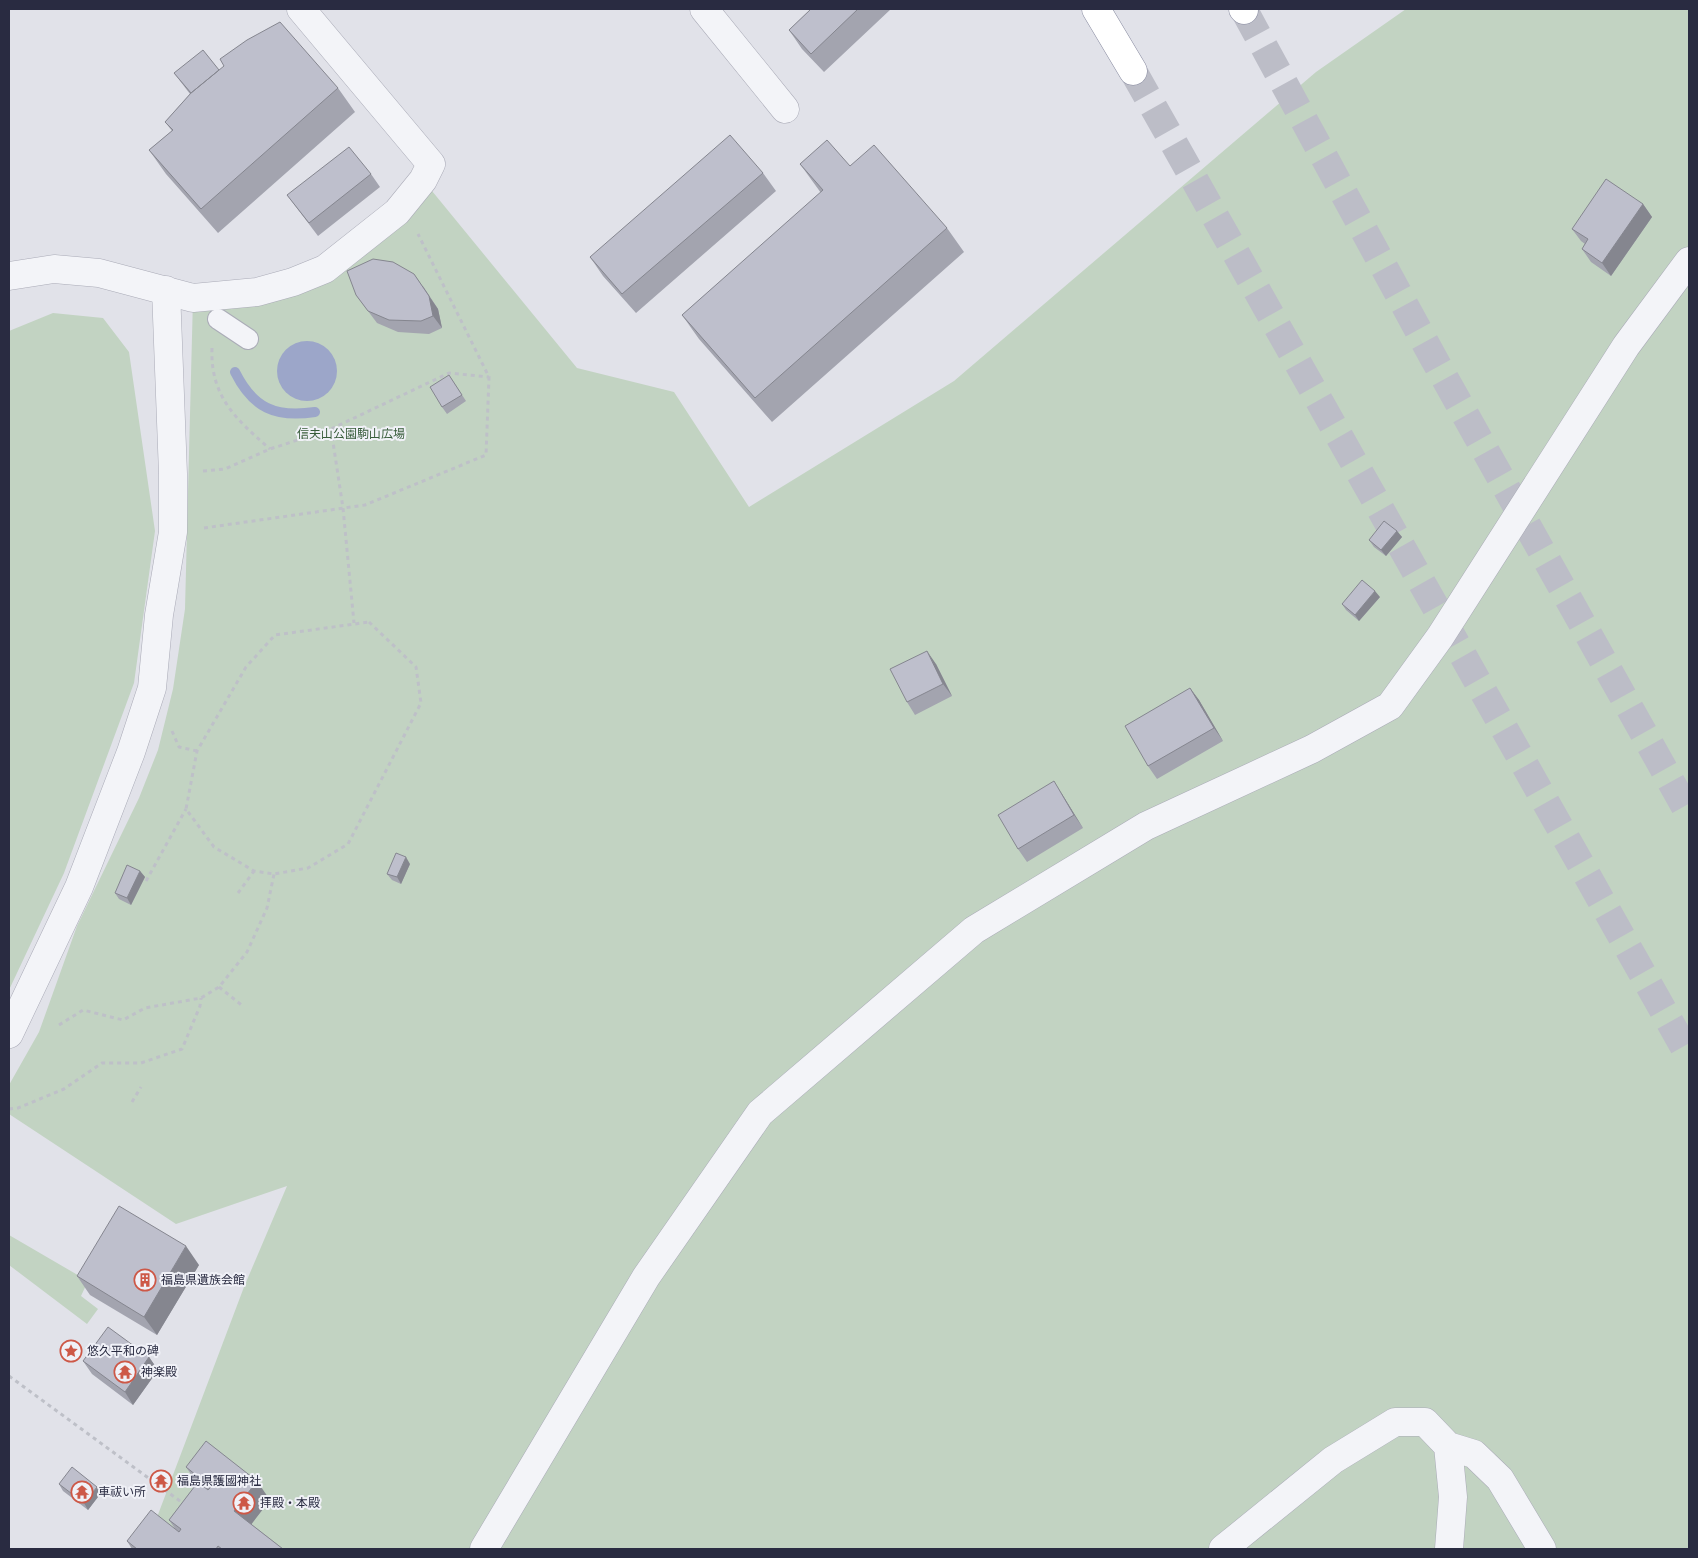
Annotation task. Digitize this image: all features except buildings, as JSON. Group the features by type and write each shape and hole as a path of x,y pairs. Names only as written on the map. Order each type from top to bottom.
{"highway":[{"path":"1096,9 1133,71"}],"street":[{"path":"9,276 54,268 99,273 193,298 258,292 293,282 325,269 397,212 423,180 431,164 301,9"},
{"path":"704,9 785,109"},
{"path":"484,1549 646,1276 760,1113 974,930 1146,826 1312,749 1390,706 1440,637 1626,346 1689,261"},
{"path":"9,291 54,268"},
{"path":"9,1034 79,887 131,752 152,688 159,615 173,532 173,474 166,290"},
{"path":"218,318 248,339"},
{"path":"1224,1549 1333,1460 1395,1422 1425,1422 1448,1446 1474,1454 1500,1479 1542,1549"},
{"path":"1448,1446 1453,1497 1448,1549"}],"path":[{"path":"173,532 365,504 486,455 489,377 403,205"},
{"path":"218,318 213,329 212,362 217,389 236,420 270,449"},
{"path":"225,469 270,449 331,428 449,373 489,377"},
{"path":"331,428 343,508 354,623"},
{"path":"146,882 186,808 197,751 246,667 274,635 370,622 416,667 421,704 348,844 308,868 274,874 254,871 214,847 186,808"},
{"path":"238,893 254,871"},
{"path":"59,1025 83,1010 123,1020 145,1008 201,998 219,987 247,952 267,908 274,874"},
{"path":"219,987 244,1007"},
{"path":"9,1109 18,1108 64,1089 102,1062 141,1063 182,1049 200,1006 201,998"},
{"path":"132,1102 141,1087"},
{"path":"9,1376 191,1510"}],"green space":[{"name":"信夫山公園駒山広場","path":"1406,9 1689,9 1689,1549 145,1549 244,1287 287,1186 176,1224 9,1114 9,1085 39,1032 77,926 139,798 158,750 173,689 185,609 193,298 293,282 423,180 577,368 674,392 749,507 954,381 1316,72"},
{"path":"53,313 103,318 129,352 155,531 134,683 64,873 9,990 9,331"},
{"path":"9,1235 88,1281 81,1296 98,1309 87,1324 9,1265"}],"water":[{"path":"307,341 323,346 328,350 332,355 337,371 332,387 328,392 323,396 307,401 291,396 286,392 282,387 277,371 282,355 286,350 291,346"}],"waterway":[{"path":"235,372 249,394 267,408 288,413 315,412"}],"tunnel":[{"path":"1244,10 1434,359 1689,814"},
{"path":"1133,71 1689,1056"}],"place":[{"name":"福島県遺族会館","path":"145,1280"},
{"name":"悠久平和の碑","path":"71,1351"},
{"name":"神楽殿","path":"125,1372"},
{"name":"福島県護國神社","path":"161,1481"},
{"name":"車祓い所","path":"82,1492"},
{"name":"拝殿・本殿","path":"244,1503"}]}
